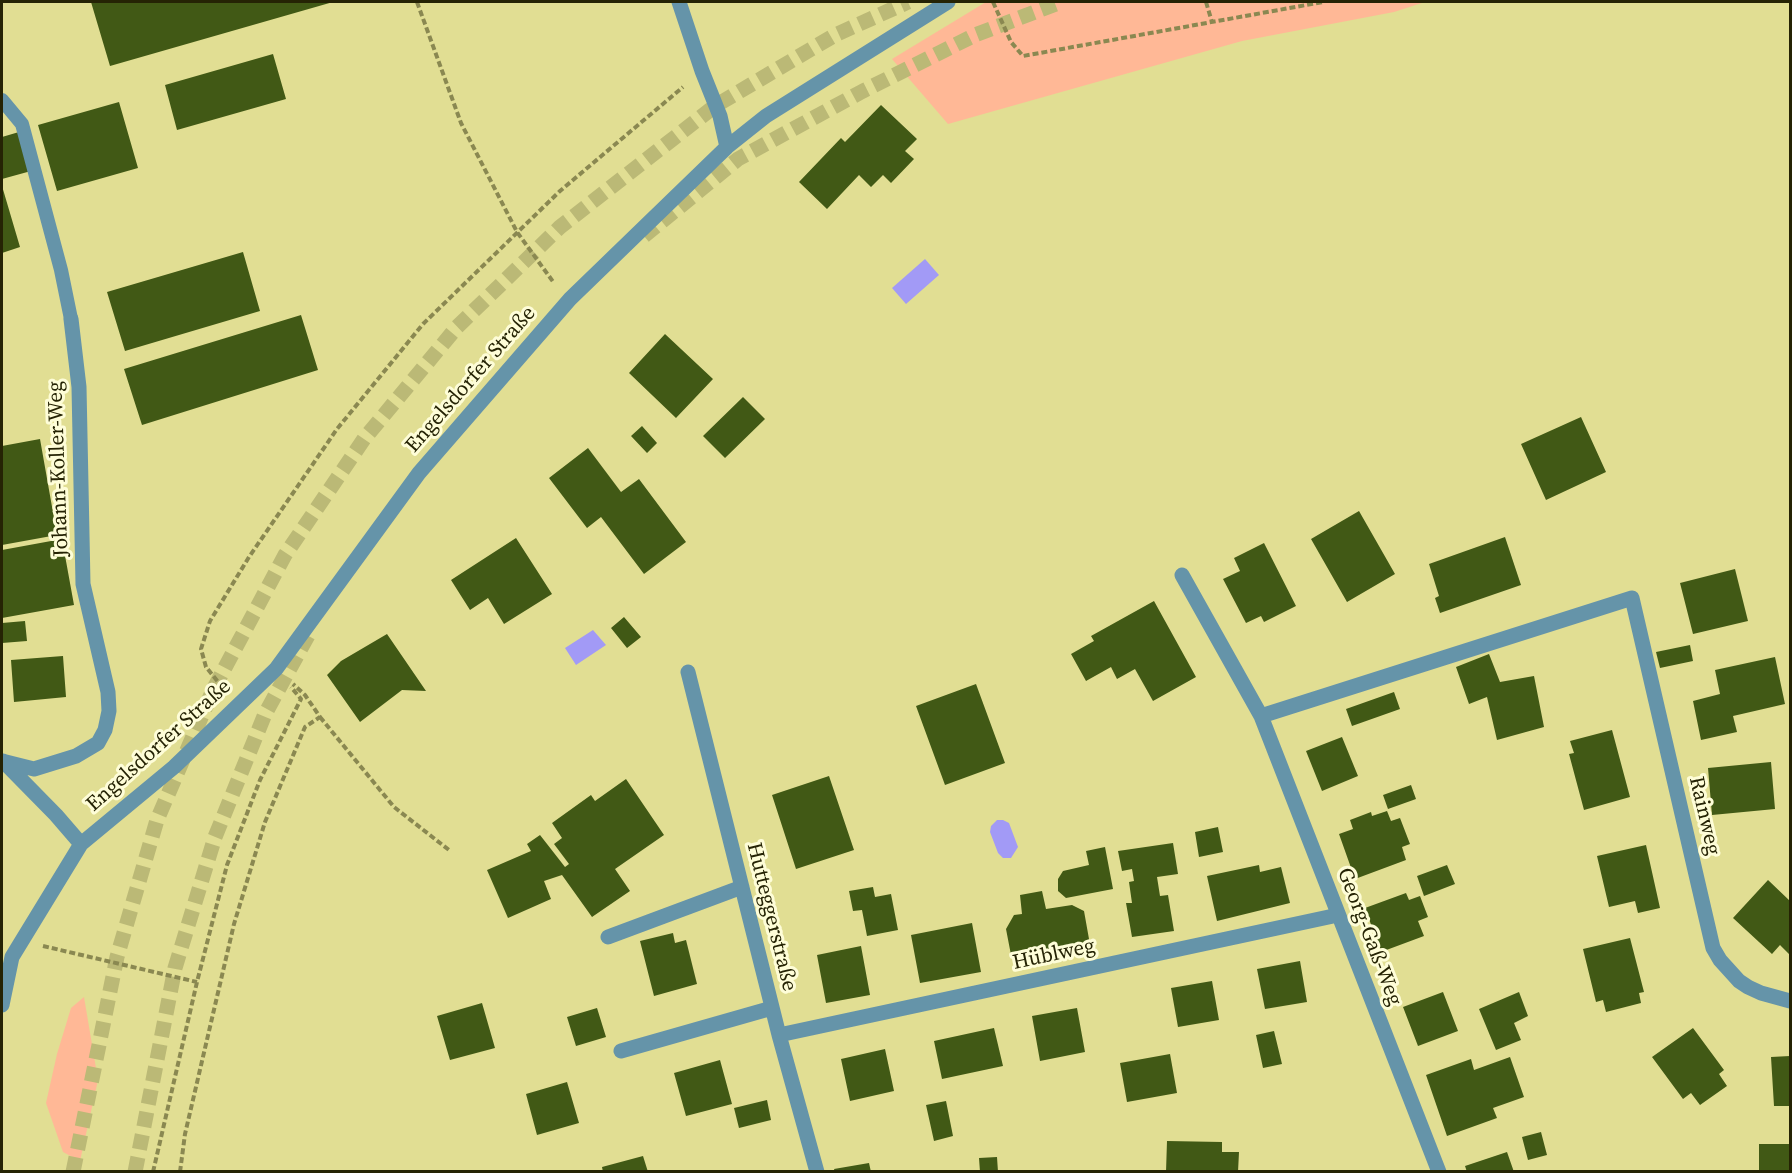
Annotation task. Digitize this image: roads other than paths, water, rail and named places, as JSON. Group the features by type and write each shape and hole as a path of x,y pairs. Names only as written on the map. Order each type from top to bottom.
{"street":[{"path":"679,2 720,116 727,147"},
{"name":"Engelsdorfer Straße","path":"2,1005 12,957 81,844 174,767 236,705 280,674 418,472 570,298 727,147 766,116 948,2"},
{"name":"Johann-Koller-Weg","path":"2,761 34,769 76,756 98,742 105,730 109,711 108,692 83,584 79,387 71,319"},
{"name":"Georg-Gaß-Weg","path":"1182,575 1261,716 1439,1172"},
{"name":"Rainweg","path":"1261,716 1632,598 1713,948 1720,960 1739,981 1761,993 1791,1002"},
{"name":"Hutteggerstraße","path":"688,672 772,1008 817,1172"},
{"path":"2,761 56,815 81,844"},
{"path":"608,937 742,887"},
{"name":"Hüblweg","path":"779,1035 1338,915"},
{"path":"621,1052 772,1008"}],"lane":[{"name":"Johann-Koller-Weg","path":"2,100 22,124 61,270 71,319"}],"tunnel":[{"path":"73,1172 117,957 157,820 213,690 285,555 364,439 457,327 560,227 715,106 835,35 908,2"},
{"path":"644,236 738,159 863,91 975,35 1061,2"},
{"path":"135,1172 175,968 215,837 265,714 311,630"}]}
